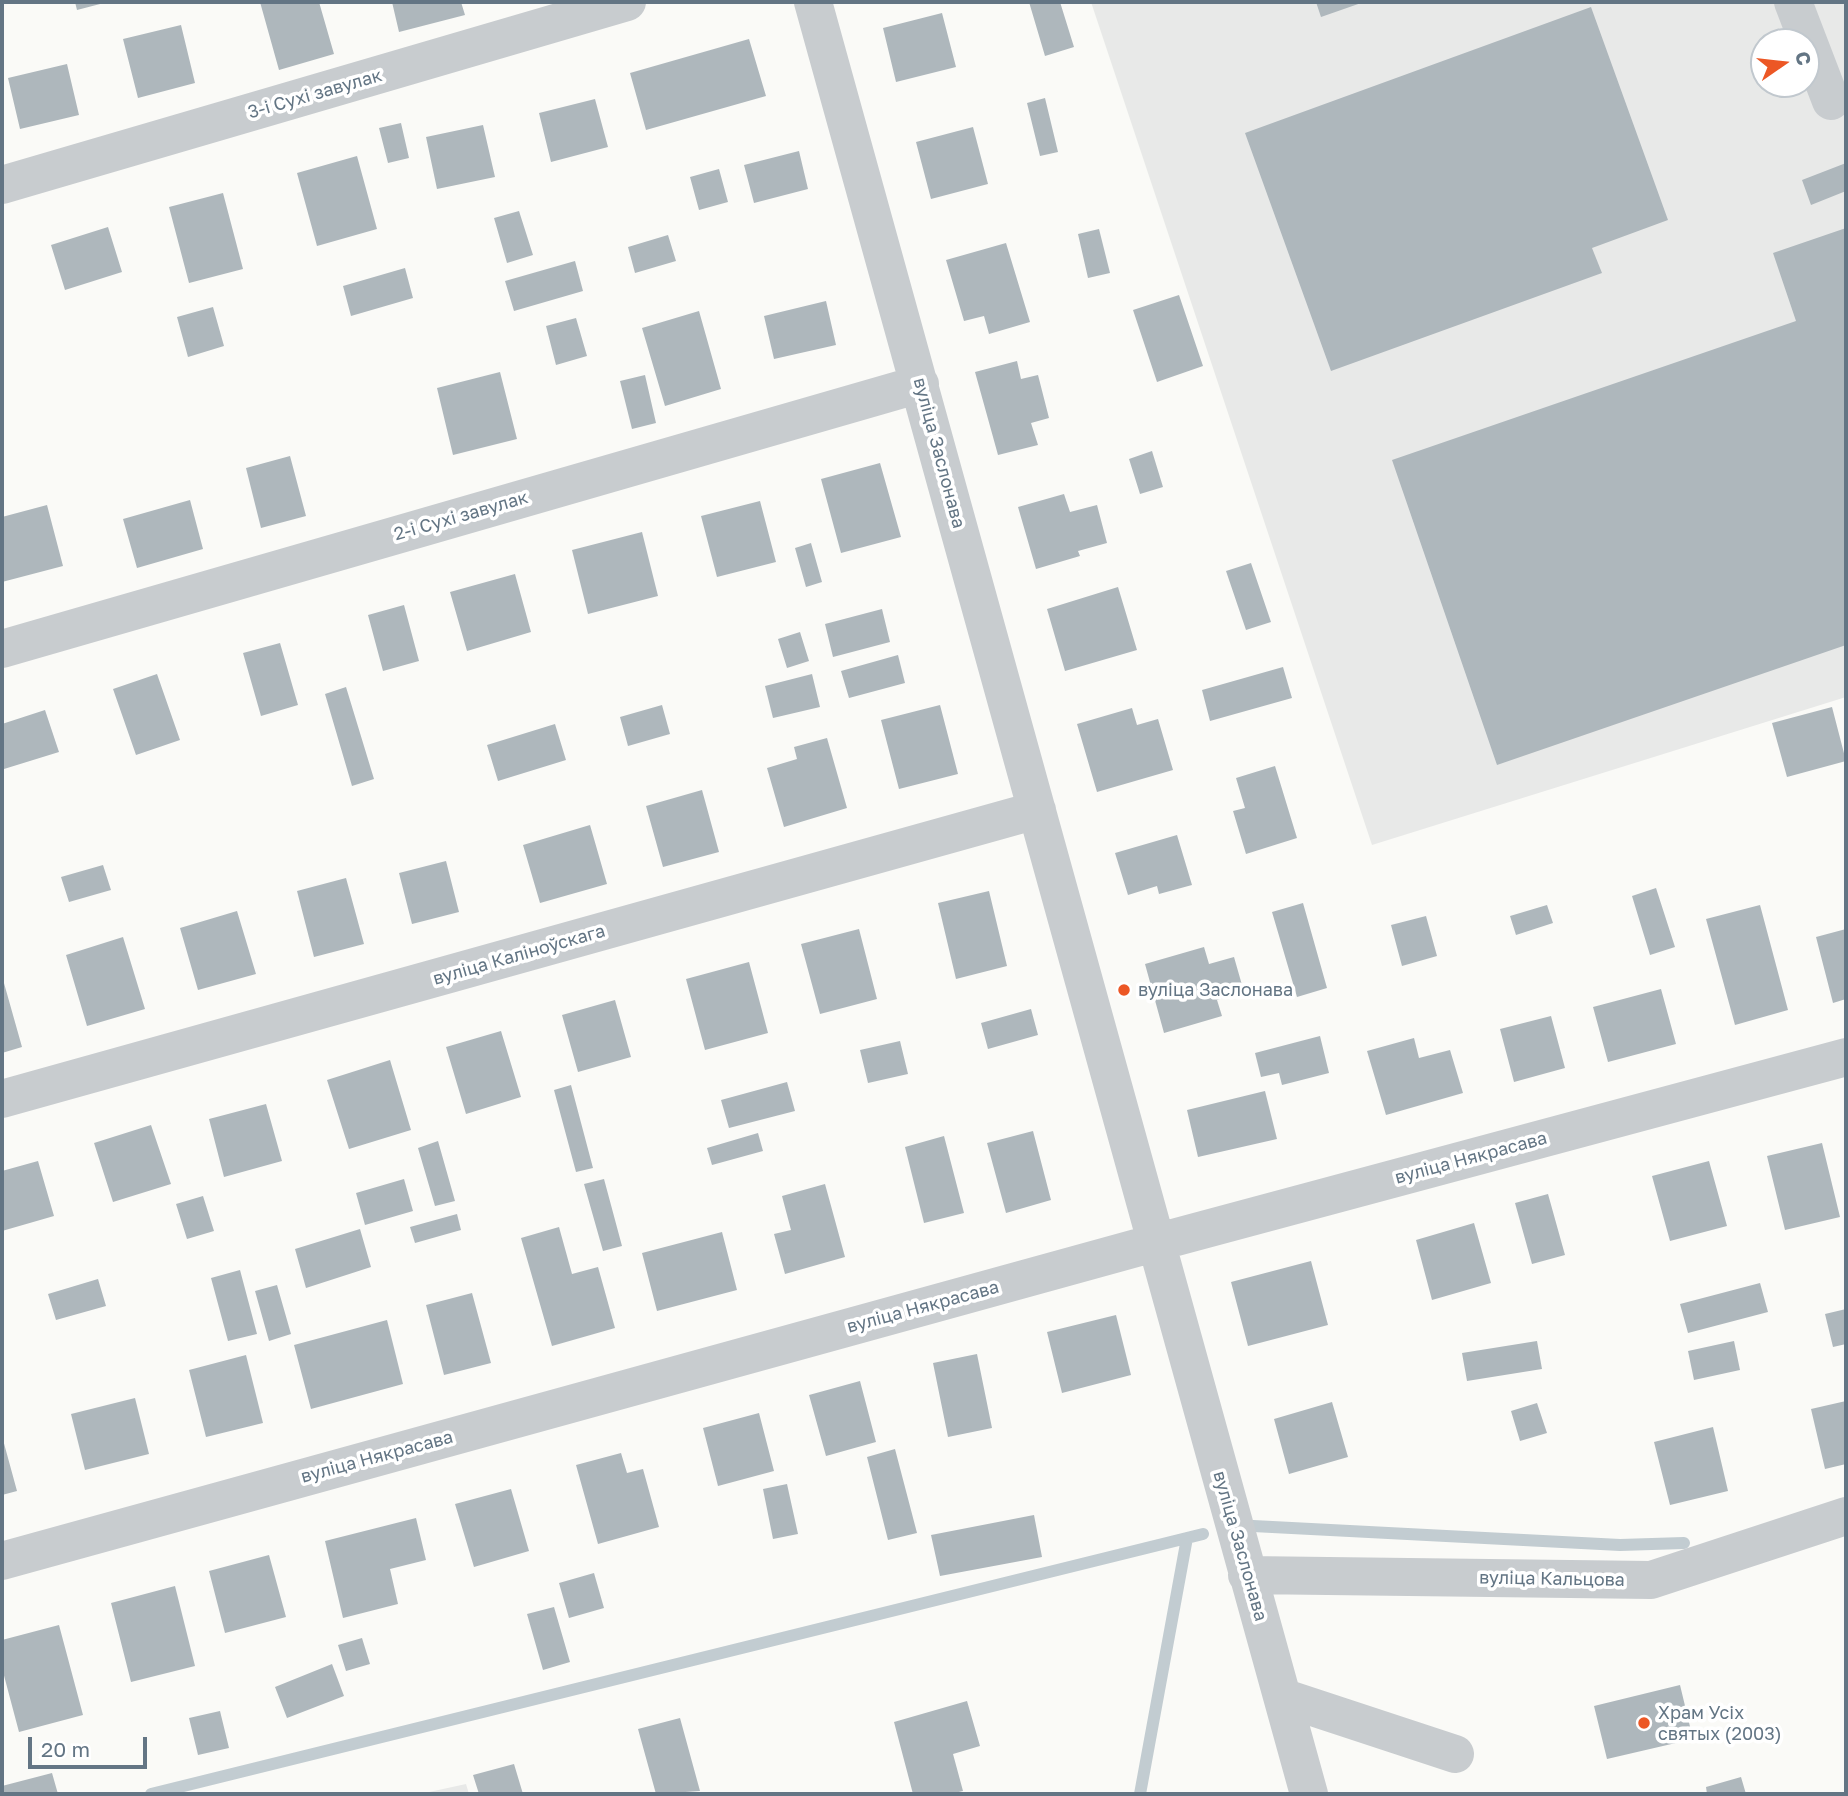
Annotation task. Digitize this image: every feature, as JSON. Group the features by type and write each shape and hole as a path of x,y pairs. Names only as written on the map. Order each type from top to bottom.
{"street":[{"name":"3-і Сухі завулак","path":"2,185 627,2"},
{"name":"вуліца Заслонава","path":"813,2 1158,1242 1247,1575 1285,1698 1309,1794"},
{"path":"1793,2 1831,101"},
{"name":"2-і Сухі завулак","path":"2,649 920,384"},
{"name":"вуліца Каліноўскага","path":"2,1100 1037,810"},
{"name":"вуліца Някрасава","path":"2,1561 1158,1242 1846,1057"},
{"name":"вуліца Кальцова","path":"1247,1575 1651,1580 1846,1516"},
{"path":"1285,1698 1455,1754"}],"shaded area":[{"path":"1091,2 1846,2 1846,697 1372,845"},
{"path":"466,1784 469,1794 420,1794"}],"building":[{"path":"75,2 104,2 104,3 77,10"},
{"path":"260,2 319,2 334,54 279,70"},
{"path":"392,2 461,2 465,15 399,32"},
{"path":"1029,2 1060,2 1074,47 1045,56"},
{"path":"1316,2 1364,2 1321,17"},
{"path":"1591,7 1668,220 1592,248 1602,273 1331,371 1245,133"},
{"path":"942,13 956,67 896,82 883,28"},
{"path":"181,25 195,83 138,98 123,39"},
{"path":"749,39 766,96 646,130 630,73"},
{"path":"67,64 79,115 20,129 8,78"},
{"path":"1045,98 1058,152 1040,156 1027,103"},
{"path":"595,99 608,147 551,162 539,113"},
{"path":"401,123 409,158 388,163 379,128"},
{"path":"483,125 495,177 437,189 426,137"},
{"path":"973,127 988,184 931,199 916,142"},
{"path":"799,151 808,189 754,203 744,165"},
{"path":"357,156 377,229 317,246 297,173"},
{"path":"1846,163 1846,191 1811,205 1802,180"},
{"path":"719,169 728,202 699,210 690,177"},
{"path":"223,193 243,269 189,283 169,207"},
{"path":"519,211 533,255 507,263 494,218"},
{"path":"108,227 122,272 65,290 51,245"},
{"path":"1846,228 1846,645 1497,765 1392,460 1796,321 1773,253"},
{"path":"1099,229 1110,273 1088,278 1078,234"},
{"path":"668,235 676,261 635,273 628,247"},
{"path":"1006,243 1030,322 989,334 984,316 964,321 946,260"},
{"path":"575,261 583,291 514,311 505,281"},
{"path":"405,268 413,298 351,316 343,286"},
{"path":"1179,295 1203,366 1157,382 1133,310"},
{"path":"826,301 836,345 774,359 764,316"},
{"path":"213,307 224,346 188,357 177,317"},
{"path":"699,311 721,389 665,406 642,328"},
{"path":"576,318 587,356 556,365 546,326"},
{"path":"1017,361 1021,379 1038,375 1049,418 1031,423 1038,445 998,455 975,372"},
{"path":"500,372 517,439 453,455 437,388"},
{"path":"645,375 656,423 632,429 620,381"},
{"path":"1152,451 1163,487 1140,494 1129,459"},
{"path":"290,456 306,516 261,528 246,468"},
{"path":"880,463 901,537 841,553 821,479"},
{"path":"1064,494 1070,512 1097,505 1107,543 1078,551 1080,556 1036,569 1018,507"},
{"path":"190,500 203,549 137,568 123,519"},
{"path":"760,501 776,562 717,577 701,516"},
{"path":"47,505 63,566 2,582 2,517"},
{"path":"642,532 658,596 588,614 572,550"},
{"path":"811,543 822,582 806,587 795,548"},
{"path":"1251,563 1271,622 1246,630 1226,571"},
{"path":"515,574 531,632 467,651 450,592"},
{"path":"1118,587 1137,650 1065,671 1047,609"},
{"path":"404,605 419,661 383,671 368,615"},
{"path":"882,609 890,642 833,657 825,624"},
{"path":"800,632 809,661 787,668 778,639"},
{"path":"280,643 298,705 261,716 243,653"},
{"path":"898,655 905,683 849,698 841,671"},
{"path":"1283,667 1292,698 1210,721 1202,690"},
{"path":"157,674 180,740 136,755 113,689"},
{"path":"812,674 820,707 773,718 765,686"},
{"path":"346,687 374,779 352,786 325,694"},
{"path":"662,705 670,734 628,746 620,717"},
{"path":"940,705 958,774 899,789 881,720"},
{"path":"1832,707 1846,761 1787,777 1772,723"},
{"path":"1132,708 1137,725 1158,719 1173,770 1097,792 1077,724"},
{"path":"45,710 59,752 4,769 2,724"},
{"path":"555,724 566,760 498,781 487,745"},
{"path":"827,738 847,808 784,827 767,768 797,759 794,747"},
{"path":"1275,766 1297,838 1246,854 1233,811 1245,808 1236,778"},
{"path":"702,790 719,852 663,867 646,806"},
{"path":"590,825 607,884 540,903 523,845"},
{"path":"1177,835 1192,885 1159,894 1157,886 1128,895 1115,853"},
{"path":"446,861 459,912 412,924 399,873"},
{"path":"103,865 111,890 69,902 61,877"},
{"path":"346,878 364,944 314,957 297,891"},
{"path":"1656,888 1675,947 1650,955 1632,896"},
{"path":"989,891 1007,966 956,979 938,903"},
{"path":"1303,903 1327,988 1297,997 1272,912"},
{"path":"1547,905 1553,923 1516,935 1510,916"},
{"path":"1760,905 1788,1010 1735,1025 1706,919"},
{"path":"237,911 256,974 198,990 180,928"},
{"path":"1426,916 1437,956 1402,966 1391,925"},
{"path":"859,929 877,999 820,1014 801,944"},
{"path":"1846,929 1846,999 1833,1003 1816,937"},
{"path":"123,937 145,1009 87,1026 66,955"},
{"path":"1204,947 1209,964 1234,957 1244,992 1217,1000 1222,1016 1164,1033 1145,964"},
{"path":"749,962 768,1033 705,1050 686,979"},
{"path":"2,976 22,1047 2,1053"},
{"path":"1661,989 1676,1044 1608,1062 1593,1007"},
{"path":"615,1000 631,1057 578,1072 562,1015"},
{"path":"1031,1009 1038,1035 988,1049 981,1023"},
{"path":"1551,1016 1565,1068 1514,1082 1500,1029"},
{"path":"501,1031 521,1097 466,1114 446,1047"},
{"path":"1320,1036 1329,1073 1282,1085 1279,1073 1261,1077 1255,1053"},
{"path":"1414,1038 1419,1058 1450,1050 1463,1093 1386,1115 1367,1051"},
{"path":"900,1041 908,1074 868,1083 860,1050"},
{"path":"390,1060 411,1130 349,1149 327,1080"},
{"path":"787,1082 795,1111 729,1128 721,1100"},
{"path":"571,1085 593,1168 576,1172 554,1090"},
{"path":"1265,1091 1277,1139 1198,1157 1187,1110"},
{"path":"266,1104 282,1161 224,1177 209,1119"},
{"path":"151,1125 171,1184 113,1202 94,1143"},
{"path":"1033,1131 1051,1200 1006,1213 987,1143"},
{"path":"758,1133 763,1151 712,1165 707,1148"},
{"path":"944,1136 964,1213 924,1223 905,1147"},
{"path":"438,1141 455,1201 435,1206 418,1148"},
{"path":"1822,1143 1840,1217 1785,1230 1767,1156"},
{"path":"38,1161 54,1216 2,1231 2,1171"},
{"path":"1709,1161 1727,1226 1670,1241 1652,1176"},
{"path":"404,1179 413,1211 365,1225 356,1193"},
{"path":"604,1179 622,1246 603,1251 584,1184"},
{"path":"825,1184 845,1257 785,1274 774,1234 791,1230 782,1196"},
{"path":"1548,1194 1565,1255 1532,1264 1515,1203"},
{"path":"203,1196 214,1231 187,1239 176,1204"},
{"path":"457,1214 461,1230 415,1243 410,1227"},
{"path":"1474,1223 1491,1283 1432,1300 1416,1240"},
{"path":"559,1227 572,1274 598,1267 615,1328 552,1346 521,1238"},
{"path":"360,1229 371,1267 306,1288 295,1249"},
{"path":"722,1232 737,1290 657,1311 642,1253"},
{"path":"1311,1261 1328,1325 1248,1346 1231,1282"},
{"path":"240,1270 257,1334 228,1341 211,1278"},
{"path":"98,1279 106,1306 56,1320 48,1294"},
{"path":"1760,1283 1768,1312 1688,1333 1680,1304"},
{"path":"277,1285 291,1334 269,1341 255,1291"},
{"path":"472,1293 491,1363 444,1375 426,1305"},
{"path":"1846,1309 1846,1344 1833,1347 1825,1314"},
{"path":"1116,1315 1131,1375 1062,1393 1047,1332"},
{"path":"387,1320 403,1384 311,1409 294,1345"},
{"path":"1537,1341 1542,1369 1467,1381 1462,1353"},
{"path":"1734,1341 1740,1370 1694,1380 1688,1351"},
{"path":"977,1354 992,1428 948,1437 933,1363"},
{"path":"246,1355 263,1423 206,1437 189,1370"},
{"path":"860,1381 876,1442 826,1456 809,1395"},
{"path":"135,1398 149,1454 85,1470 71,1414"},
{"path":"1846,1401 1846,1464 1825,1469 1811,1409"},
{"path":"1332,1402 1348,1457 1289,1474 1274,1419"},
{"path":"1537,1403 1547,1433 1520,1441 1511,1411"},
{"path":"759,1413 774,1471 718,1486 703,1428"},
{"path":"1713,1427 1728,1491 1670,1505 1654,1442"},
{"path":"2,1436 17,1491 2,1495"},
{"path":"895,1449 917,1533 888,1540 867,1457"},
{"path":"621,1453 627,1473 643,1469 659,1527 598,1544 576,1465"},
{"path":"787,1484 798,1534 773,1539 763,1489"},
{"path":"511,1489 529,1551 474,1567 455,1504"},
{"path":"1034,1515 1042,1557 940,1576 931,1535"},
{"path":"416,1518 426,1560 390,1569 398,1604 343,1618 325,1541"},
{"path":"269,1555 286,1617 225,1633 209,1571"},
{"path":"594,1573 604,1608 569,1618 559,1583"},
{"path":"175,1586 195,1666 131,1682 111,1603"},
{"path":"554,1607 570,1662 543,1670 527,1614"},
{"path":"59,1625 83,1715 19,1732 2,1668 2,1640"},
{"path":"362,1638 370,1664 346,1671 338,1645"},
{"path":"332,1664 344,1696 287,1718 275,1687"},
{"name":"Храм Усіх святых (2003)","path":"1680,1685 1693,1739 1607,1759 1594,1706"},
{"path":"967,1701 980,1746 953,1754 963,1791 950,1794 913,1794 894,1722"},
{"path":"220,1711 229,1748 198,1755 189,1718"},
{"path":"680,1718 700,1791 656,1794 638,1729"},
{"path":"514,1764 523,1794 479,1794 473,1775"},
{"path":"52,1773 58,1794 2,1794 2,1786"},
{"path":"1741,1777 1746,1794 1707,1794 1706,1787"}],"waterway":[{"path":"1253,1526 1620,1545 1684,1543"},
{"path":"151,1794 1203,1534"},
{"path":"1140,1794 1187,1538"}],"place":[{"name":"вуліца Заслонава","path":"1124,990"},
{"name":"Храм Усіх святых (2003)","path":"1644,1723"}]}
